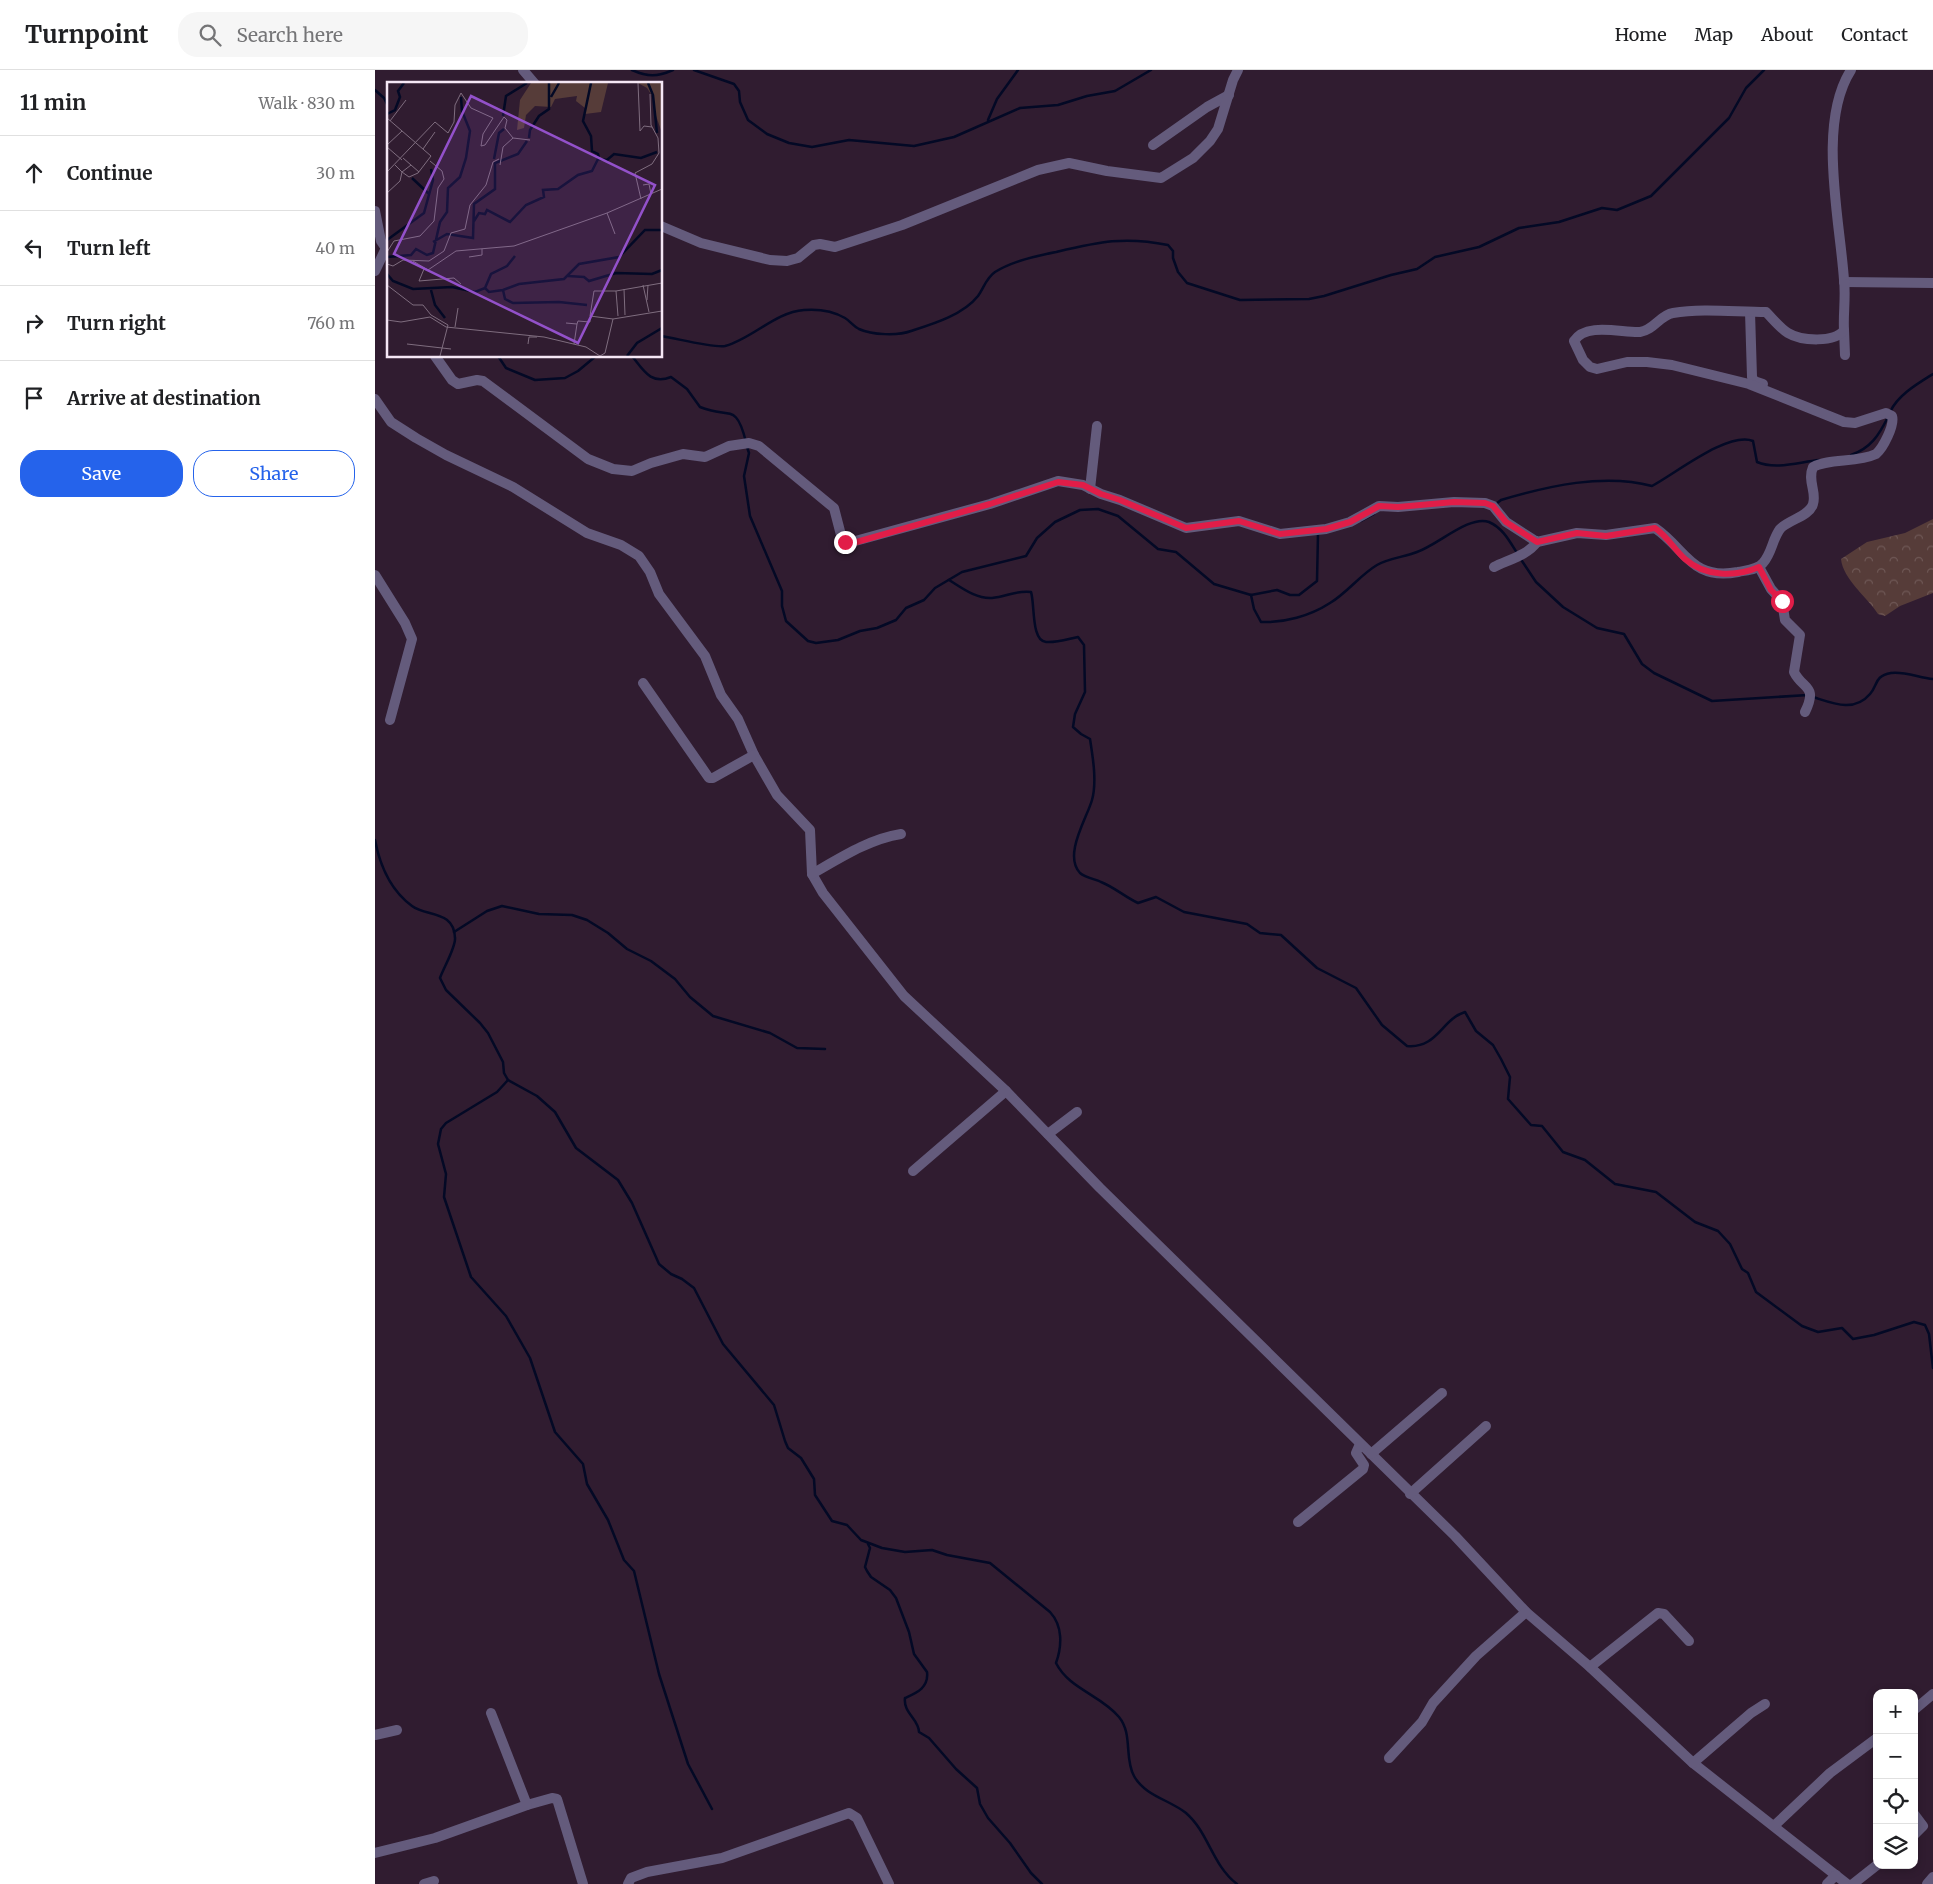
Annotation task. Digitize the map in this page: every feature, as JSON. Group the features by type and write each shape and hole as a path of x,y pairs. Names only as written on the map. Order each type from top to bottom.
{"street":[{"path":"523,70 533,82"},
{"path":"663,227 701,243 770,260 787,261 798,258 814,245 820,244 835,247 902,225 1038,170 1069,163 1107,171 1161,178 1193,158 1210,141 1218,129 1233,80 1238,70"},
{"path":"1845,356 1844,282 1833,176 1834,117 1846,77 1851,70"},
{"path":"1153,145 1207,107 1229,95"},
{"path":"375,211 376,224 387,251 375,271"},
{"path":"1844,282 1933,283"},
{"path":"1750,312 1752,377 1754,381 1765,385 1767,391"},
{"path":"1494,566 1533,548 1537,542 1577,533 1606,536 1655,528 1686,559 1716,574 1726,574 1759,567 1769,556 1780,530 1785,524 1811,509 1814,503 1810,478 1813,467 1820,463 1838,463 1876,454 1881,450 1893,423 1892,416 1886,413 1855,423 1844,422 1812,411 1767,391 1681,367 1647,362 1627,362 1597,369 1590,367 1583,360 1575,346 1577,336 1583,333 1607,329 1639,332 1648,330 1671,313 1765,312 1783,330 1796,337 1832,338 1839,336 1844,330"},
{"path":"436,358 452,380 458,384 477,380 483,382 581,455 613,469 632,471 651,463 683,454 705,457 729,446 749,443 759,446 834,508 841,535 848,543 990,504 1058,482 1083,485 1186,528 1239,521 1280,534 1326,529 1350,522 1379,506 1398,507 1454,502 1485,503 1493,506 1506,522 1537,542"},
{"path":"375,398 391,422 416,438 446,455 513,487 587,534 621,545 639,556 650,572 659,594 705,656 721,695 738,719 754,755 783,804 801,819 810,830 812,874 823,893 904,996 1006,1091 1410,1494 1455,1536 1525,1612 1590,1667 1693,1763 1847,1884"},
{"path":"1090,489 1097,426"},
{"path":"1759,567 1771,590 1782,601 1785,620 1800,635 1794,672 1809,688 1810,700 1805,712"},
{"path":"375,576 405,623 412,639 390,720"},
{"path":"643,683 709,778 754,755"},
{"path":"812,874 847,854 884,837 901,834"},
{"path":"913,1171 1006,1091"},
{"path":"1048,1134 1077,1112"},
{"path":"1371,1454 1442,1393"},
{"path":"1410,1494 1486,1426"},
{"path":"1298,1522 1363,1469 1364,1465 1356,1451 1360,1444"},
{"path":"1389,1758 1422,1722 1433,1703 1476,1656 1525,1612"},
{"path":"1590,1667 1658,1613 1663,1614 1689,1641"},
{"path":"1918,1707 1933,1694"},
{"path":"1693,1763 1751,1713 1765,1704"},
{"path":"491,1712 527,1805"},
{"path":"375,1735 397,1730"},
{"path":"1774,1826 1830,1773 1873,1741"},
{"path":"375,1853 435,1838 552,1798 557,1799 583,1884"},
{"path":"628,1884 631,1878 647,1872 722,1858 849,1813 857,1818 889,1884"},
{"path":"1918,1819 1923,1826 1918,1831"},
{"path":"1853,1884 1873,1868"},
{"path":"1827,1884 1836,1875"},
{"path":"1927,1884 1933,1877"}],"green space":[{"path":"1933,519 1933,593 1900,606 1885,616 1878,614 1846,574 1841,559 1867,542 1905,533"}],"waterway":[{"path":"632,70 653,75 673,70"},
{"path":"694,70 734,84 739,91 740,102 748,120 767,134 789,143 812,147 849,140 914,146 954,137 1020,108 1058,105 1087,96 1115,91 1151,70"},
{"path":"988,120 997,99 1018,70"},
{"path":"663,336 725,346 745,338 783,315 804,310 825,311 835,314 845,318 859,329 871,333 906,333 956,314 972,303 992,274 1009,265 1041,255 1112,241 1138,241 1168,245 1173,251 1173,258 1178,272 1187,283 1240,300 1309,299 1324,296 1417,269 1435,257 1479,247 1519,228 1559,222 1602,208 1617,210 1651,196 1729,118 1746,88 1764,70"},
{"path":"375,90 384,98 387,104"},
{"path":"499,358 506,368 535,380 565,378 578,371 594,358"},
{"path":"634,358 644,371 653,378 664,379 671,377 687,389 700,407 731,414 739,421 746,442"},
{"path":"1890,412 1903,395 1933,374"},
{"path":"1851,455 1864,449 1874,440 1888,417"},
{"path":"1496,504 1501,500 1538,490 1576,483 1615,481 1634,482 1652,486 1702,455 1730,442 1742,440 1753,441 1757,462 1764,464 1788,465 1819,460"},
{"path":"747,447 749,453 744,476 750,516 782,591 782,606 786,621 808,641 816,643 838,640 896,620 906,608 924,600 935,588 962,572 1026,556 1037,538 1055,522 1080,510 1098,509 1118,516 1158,549 1176,552 1214,584 1251,595 1254,609 1261,622 1288,620 1314,612 1336,599 1377,565 1412,554 1472,523 1481,521 1494,525 1506,536 1517,553"},
{"path":"1361,521 1374,514"},
{"path":"1251,595 1277,590 1290,595 1299,595 1317,581 1318,534 1320,533"},
{"path":"1520,558 1536,582 1563,607 1597,628 1624,634 1642,664 1654,673 1712,701 1808,695"},
{"path":"949,580 969,592 986,598 1031,592 1034,621 1041,640 1054,642 1078,637 1084,645 1085,692 1075,714 1073,727 1090,739 1094,778 1092,800 1075,847 1075,865 1080,873 1106,884 1138,903 1156,897 1184,912 1247,924 1260,933 1281,935 1317,968 1356,988 1382,1025 1407,1046 1417,1046 1425,1043 1450,1021 1465,1012 1476,1031 1493,1045 1510,1077 1508,1099 1531,1125 1542,1126 1563,1152 1585,1160 1615,1184 1656,1192 1695,1222 1718,1231 1730,1244 1742,1269 1748,1273 1756,1292 1802,1326 1818,1332 1842,1328 1853,1339 1874,1335 1914,1322 1925,1325 1929,1334 1933,1368"},
{"path":"1813,697 1835,704 1850,705 1864,700 1873,691 1877,681 1886,674 1901,673 1933,679"},
{"path":"375,840 387,877 404,900 418,909 445,918 453,929 455,942 440,978 446,990 488,1033 503,1062 504,1073 508,1080 537,1096 555,1112 576,1148 618,1180 632,1203 659,1264 694,1288 723,1344 774,1405 788,1448 801,1458 814,1479 815,1495 832,1521 847,1525 861,1540 882,1548 905,1552 932,1550 947,1555 990,1563 1050,1612 1059,1630 1060,1643 1056,1663 1062,1672 1077,1686 1112,1709 1119,1717 1126,1731 1129,1762 1134,1776 1151,1793 1180,1808 1194,1821 1222,1868 1237,1884"},
{"path":"454,932 487,911 502,906 539,914 572,915 587,920 608,933 627,949 651,961 675,979 690,997 713,1016 770,1033 797,1048 825,1049"},
{"path":"508,1080 497,1092 446,1123 441,1129 438,1144 446,1174 444,1197 471,1277 506,1316 530,1358 555,1432 583,1464 587,1484 608,1520 624,1560 634,1571 659,1674 688,1764 712,1809"},
{"path":"868,1544 870,1548 865,1567 871,1577 890,1590 896,1598 909,1632 914,1654 927,1672 924,1686 905,1698 906,1708 917,1723 919,1732 929,1738 956,1769 977,1788 980,1804 988,1818 1010,1843 1031,1873 1042,1884"}],"route":[{"path":"845,542 853,543 990,504 1058,482 1083,485 1186,528 1215,522 1239,521 1280,534 1326,529 1350,522 1384,505 1398,507 1428,506 1454,502 1485,503 1493,506 1506,522 1537,542 1577,533 1606,536 1648,527 1655,528 1665,535 1686,559 1694,565 1716,574 1726,574 1759,567 1771,590 1782,601"}]}
